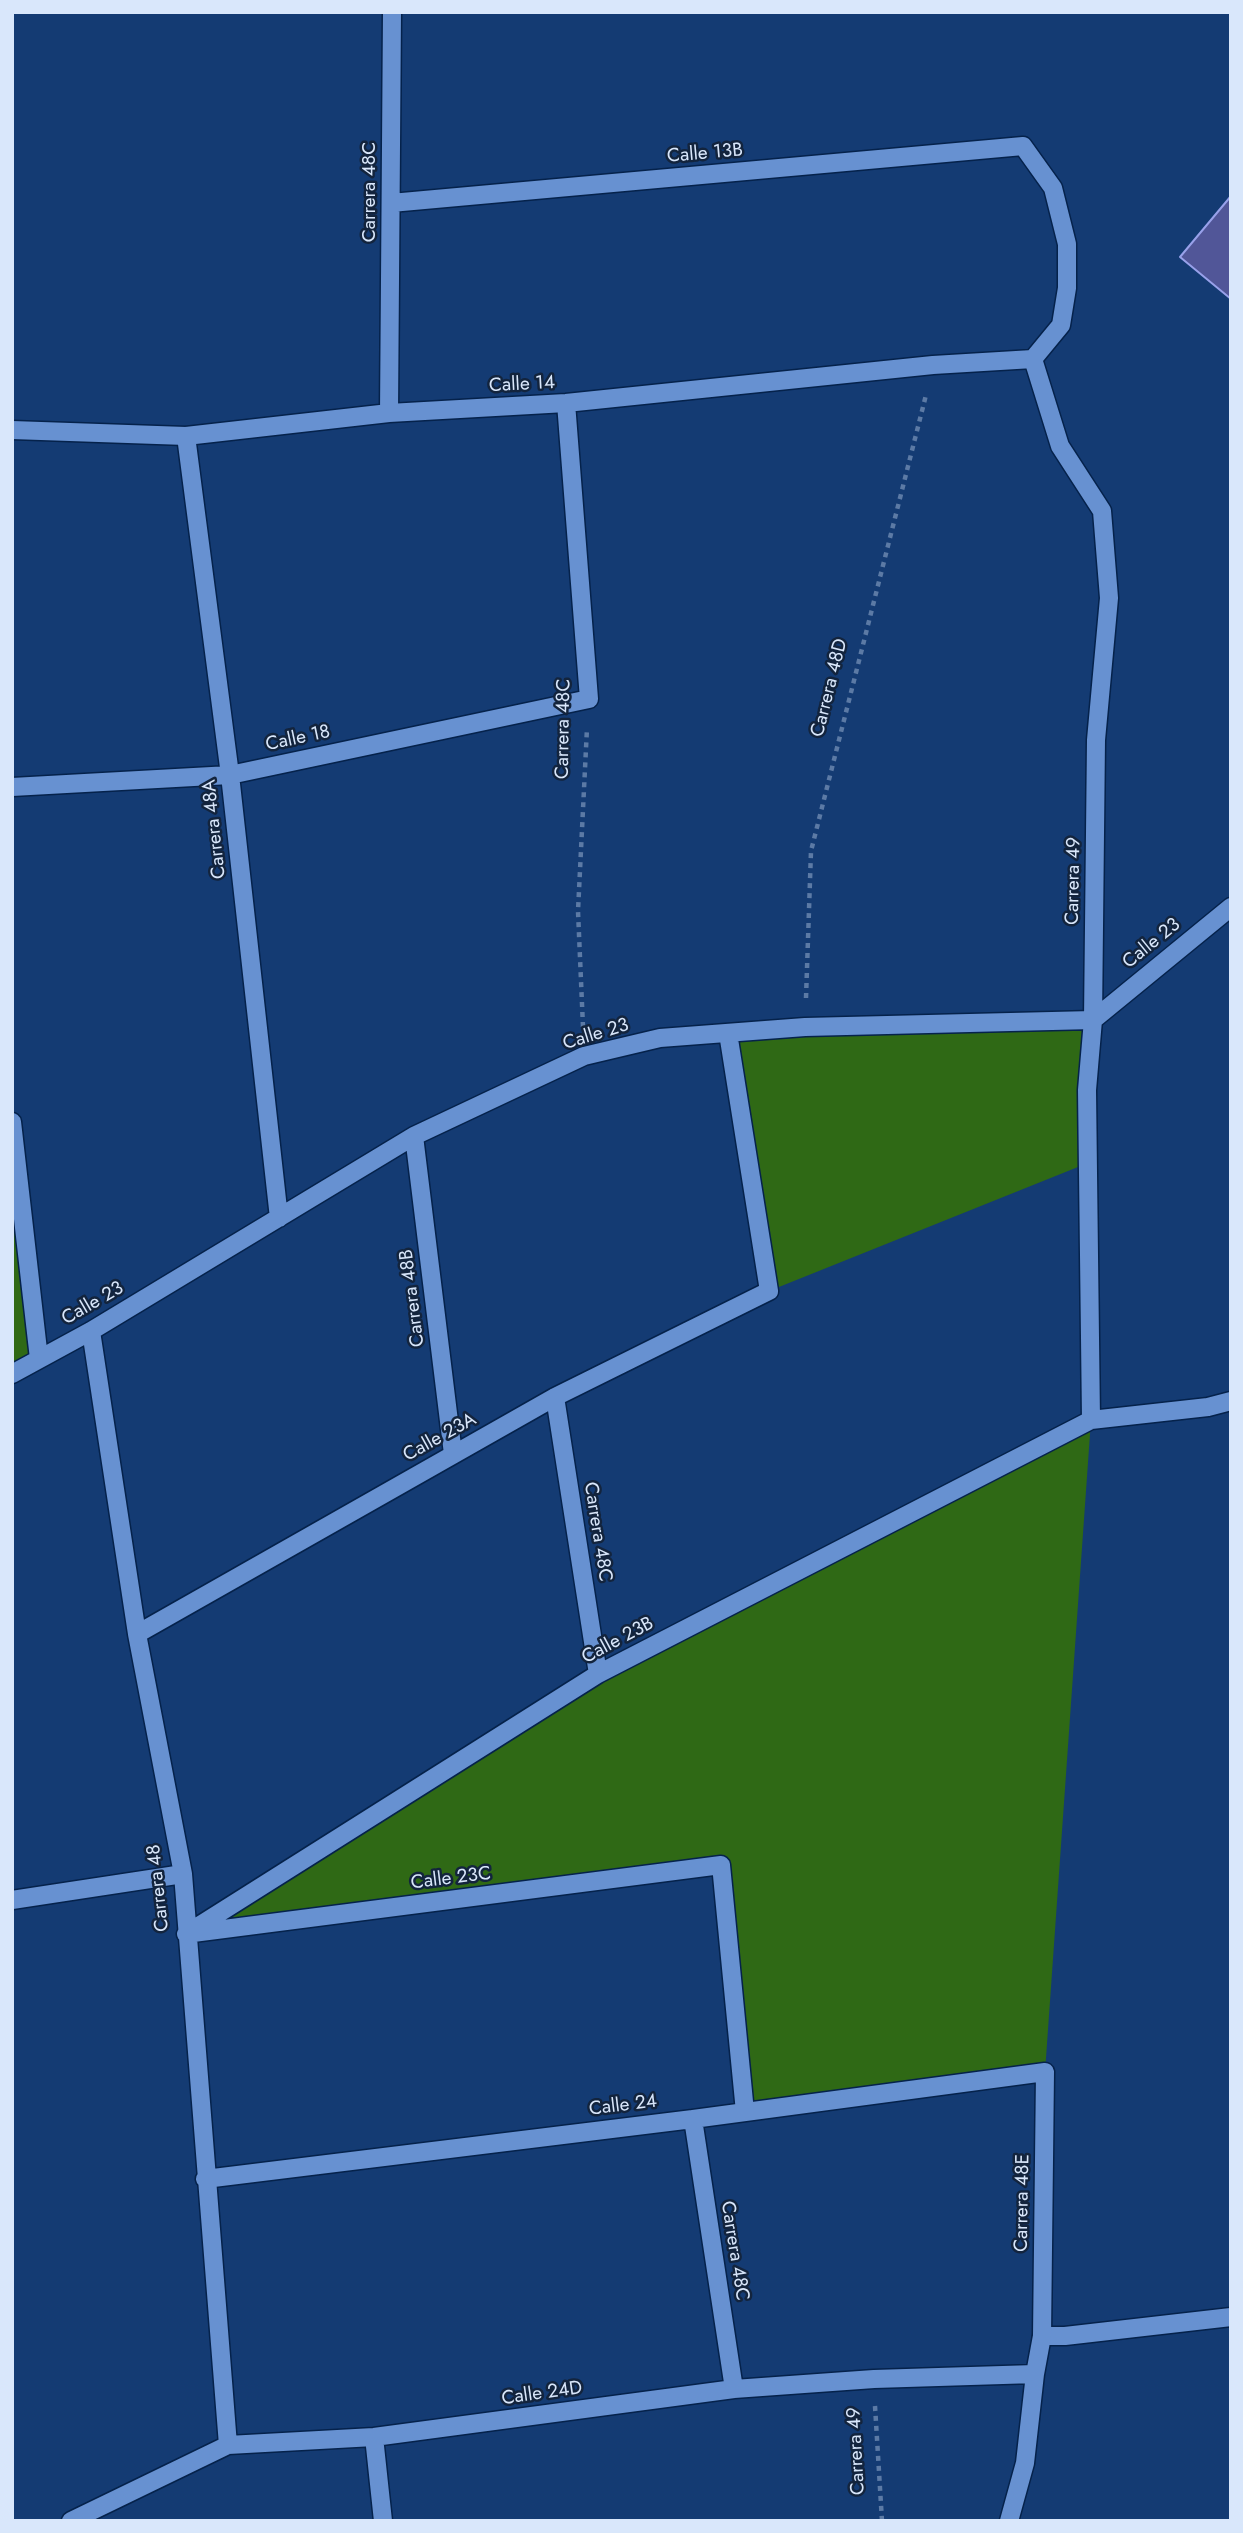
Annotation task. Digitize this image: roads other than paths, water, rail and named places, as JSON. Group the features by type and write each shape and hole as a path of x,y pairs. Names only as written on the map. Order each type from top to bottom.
{"street":[{"name":"Carrera 48C","path":"389,413 392,12"},
{"name":"Calle 13B","path":"391,203 1023,146 1053,188 1067,244 1067,288 1061,325 1033,359"},
{"name":"Calle 14","path":"12,430 186,436 389,413 566,403 933,365 1033,359"},
{"name":"Carrera 49","path":"1033,359 1060,446 1102,511 1109,598 1097,740 1093,1020 1087,1090 1091,1420"},
{"name":"Carrera 48C","path":"566,403 589,699"},
{"name":"Carrera 48A","path":"186,436 230,775 279,1218"},
{"name":"Calle 18","path":"12,788 230,775 589,699"},
{"name":"Calle 23","path":"12,1374 91,1331 414,1136 584,1056 660,1038 805,1027 1093,1020 1231,907"},
{"name":"Calle 23A","path":"137,1634 555,1398 769,1291 728,1033"},
{"path":"12,1122 39,1359"},
{"name":"Carrera 48B","path":"414,1136 453,1454"},
{"name":"Carrera 48","path":"91,1331 137,1634 183,1874 228,2445"},
{"name":"Carrera 48C","path":"555,1398 598,1674"},
{"path":"1091,1420 1157,1414 1231,1401"},
{"name":"Calle 23B","path":"186,1934 598,1674 1091,1420"},
{"name":"Calle 23C","path":"186,1934 721,1865 745,2112"},
{"path":"12,1900 183,1874"},
{"name":"Calle 24","path":"205,2179 693,2119 1045,2072"},
{"name":"Carrera 48E","path":"1009,2521 1025,2463 1042,2336 1045,2072"},
{"name":"Carrera 48C","path":"693,2119 734,2389"},
{"path":"1042,2336 1065,2336 1231,2317"},
{"name":"Calle 24D","path":"71,2521 228,2445 374,2437 734,2389 874,2379 1035,2374"},
{"path":"374,2437 383,2521"}]}
